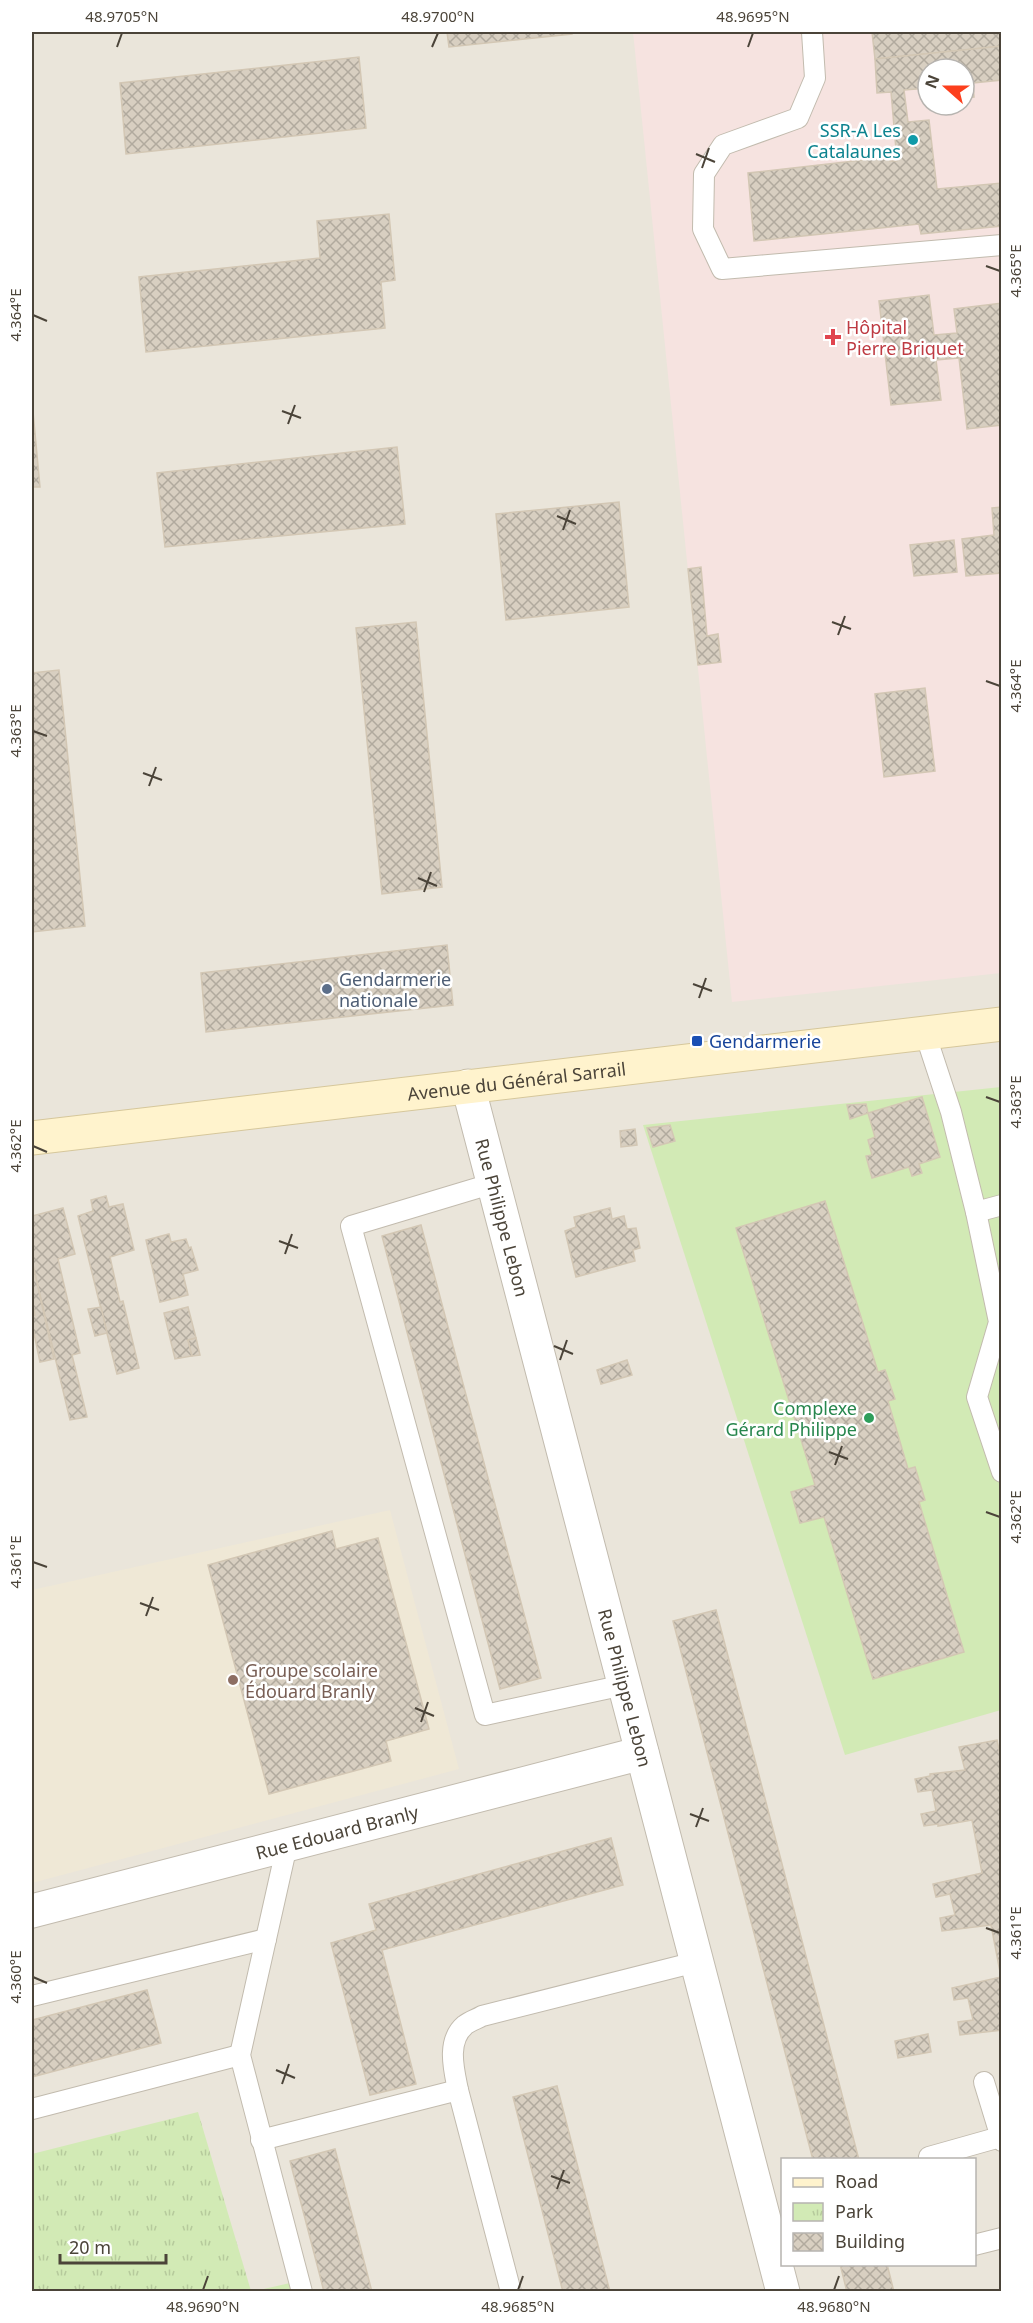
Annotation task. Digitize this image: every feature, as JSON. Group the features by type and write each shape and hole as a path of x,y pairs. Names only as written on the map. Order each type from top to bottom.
{"main road":[{"name":"Avenue du Général Sarrail","path":"32,1138 1002,1024"}],"street":[{"name":"Rue Philippe Lebon","path":"468,1086 783,2292"},
{"name":"Rue Edouard Branly","path":"32,1911 642,1753"}],"lane":[{"path":"812,32 815,78 798,118 723,145 704,174 703,229 722,269 1002,245"},
{"path":"925,1033 951,1112 1000,1322 977,1397 1002,1472"},
{"path":"494,1183 351,1226 485,1714 624,1685"},
{"path":"976,1212 1002,1205"},
{"path":"287,1845 240,2055 302,2292"},
{"path":"32,1996 266,1939"},
{"path":"511,2292 458,2090 452,2058 455,2040 464,2026 482,2016 696,1962"},
{"path":"32,2109 240,2055"},
{"path":"929,2157 1001,2139 984,2082"},
{"path":"261,2140 458,2090"},
{"path":"976,2245 1002,2238"}],"shaded area":[{"path":"32,32 1001,32 1001,2291 32,2291"},
{"name":"Hôpital Pierre Briquet","path":"633,32 1001,32 1001,973 732,1002"},
{"name":"Groupe scolaire Édouard Branly","path":"390,1510 459,1769 32,1883 32,1590"}],"green space":[{"name":"Complexe Gérard Philippe","path":"1001,1087 1001,1710 845,1755 643,1125"},
{"path":"198,2112 251,2291 32,2291 32,2154"},
{"path":"290,2283 292,2291 255,2291"}],"building":[{"path":"447,32 572,32 572,34 449,47"},
{"path":"872,32 1002,32 1002,46 875,59"},
{"name":"SSR-A Les Catalaunes","path":"1002,46 1002,80 976,83 976,57 916,57 916,89 904,90 908,122 929,120 937,189 1002,183 1002,226 921,234 919,224 754,241 748,173 889,157 890,161 897,161 891,92 877,93 875,59"},
{"path":"359,57 366,128 126,154 120,83"},
{"path":"389,214 395,280 381,282 385,328 146,352 139,277 320,258 317,221"},
{"path":"929,295 934,335 957,333 954,309 1002,303 1002,425 967,429 959,358 936,360 941,400 891,405 879,301"},
{"path":"32,401 40,487 32,487"},
{"path":"397,447 405,524 165,547 157,473"},
{"path":"619,502 629,607 506,620 496,514"},
{"path":"1002,507 1002,573 966,576 962,539 994,535 992,508"},
{"path":"954,540 957,572 914,576 910,545"},
{"path":"701,567 707,636 718,634 721,662 698,665 688,569"},
{"path":"416,622 442,887 382,894 356,628"},
{"path":"59,670 85,926 32,932 32,673"},
{"path":"925,688 935,771 884,777 875,694"},
{"name":"Gendarmerie nationale","path":"447,945 453,1005 206,1032 201,973"},
{"path":"922,1097 940,1157 919,1164 922,1173 912,1176 909,1167 872,1178 866,1156 872,1155 868,1140 875,1137 868,1113"},
{"path":"866,1104 868,1113 850,1119 847,1105"},
{"path":"670,1125 675,1141 653,1147 647,1128"},
{"path":"635,1129 637,1145 621,1147 620,1131"},
{"path":"106,1196 109,1207 123,1204 134,1250 110,1257 139,1368 117,1374 78,1216 93,1211 91,1200"},
{"path":"825,1201 878,1372 885,1370 895,1399 888,1401 908,1469 915,1467 925,1500 919,1502 964,1652 873,1679 824,1517 800,1523 791,1492 815,1485 736,1228"},
{"path":"63,1208 75,1254 58,1259 80,1353 72,1355 87,1417 70,1420 32,1261 32,1216"},
{"path":"610,1208 612,1219 624,1216 627,1229 636,1228 640,1248 633,1250 635,1261 576,1277 565,1231 576,1227 574,1217"},
{"path":"421,1225 541,1678 500,1689 382,1236"},
{"path":"169,1234 171,1242 186,1239 198,1270 183,1274 188,1295 160,1302 146,1240"},
{"path":"32,1261 54,1359 40,1362 32,1324 32,1316 35,1315 32,1302"},
{"path":"101,1307 107,1333 95,1336 88,1309"},
{"path":"188,1307 196,1338 188,1340 192,1356 175,1359 164,1313"},
{"path":"196,1338 200,1355 192,1356 188,1340"},
{"path":"627,1360 632,1375 601,1384 597,1370"},
{"path":"332,1531 336,1549 378,1538 429,1729 386,1741 391,1761 269,1794 208,1565"},
{"path":"716,1610 858,2158 812,2158 673,1621"},
{"path":"997,1740 1002,1764 1002,2030 960,2035 958,2022 973,2020 968,1998 954,2000 952,1988 1001,1977 991,1925 942,1931 940,1918 955,1915 950,1894 936,1897 933,1884 982,1873 972,1820 924,1826 921,1814 936,1811 932,1790 918,1792 915,1779 930,1776 930,1774 965,1770 959,1747"},
{"path":"611,1838 623,1885 382,1950 416,2084 370,2095 331,1943 376,1930 369,1904"},
{"path":"147,1990 161,2043 32,2077 32,2020"},
{"path":"928,2034 931,2052 898,2058 895,2041"},
{"path":"557,2086 610,2292 563,2292 513,2097"},
{"path":"335,2149 372,2292 324,2292 290,2161"},
{"path":"840,2266 888,2266 894,2292 847,2292"}],"place":[{"name":"SSR-A Les Catalaunes","path":"913,140"},
{"name":"Hôpital Pierre Briquet","path":"833,337"},
{"name":"Gendarmerie nationale","path":"327,989"},
{"name":"Gendarmerie","path":"697,1041"},
{"name":"Complexe Gérard Philippe","path":"869,1418"},
{"name":"Groupe scolaire Édouard Branly","path":"233,1680"}]}
